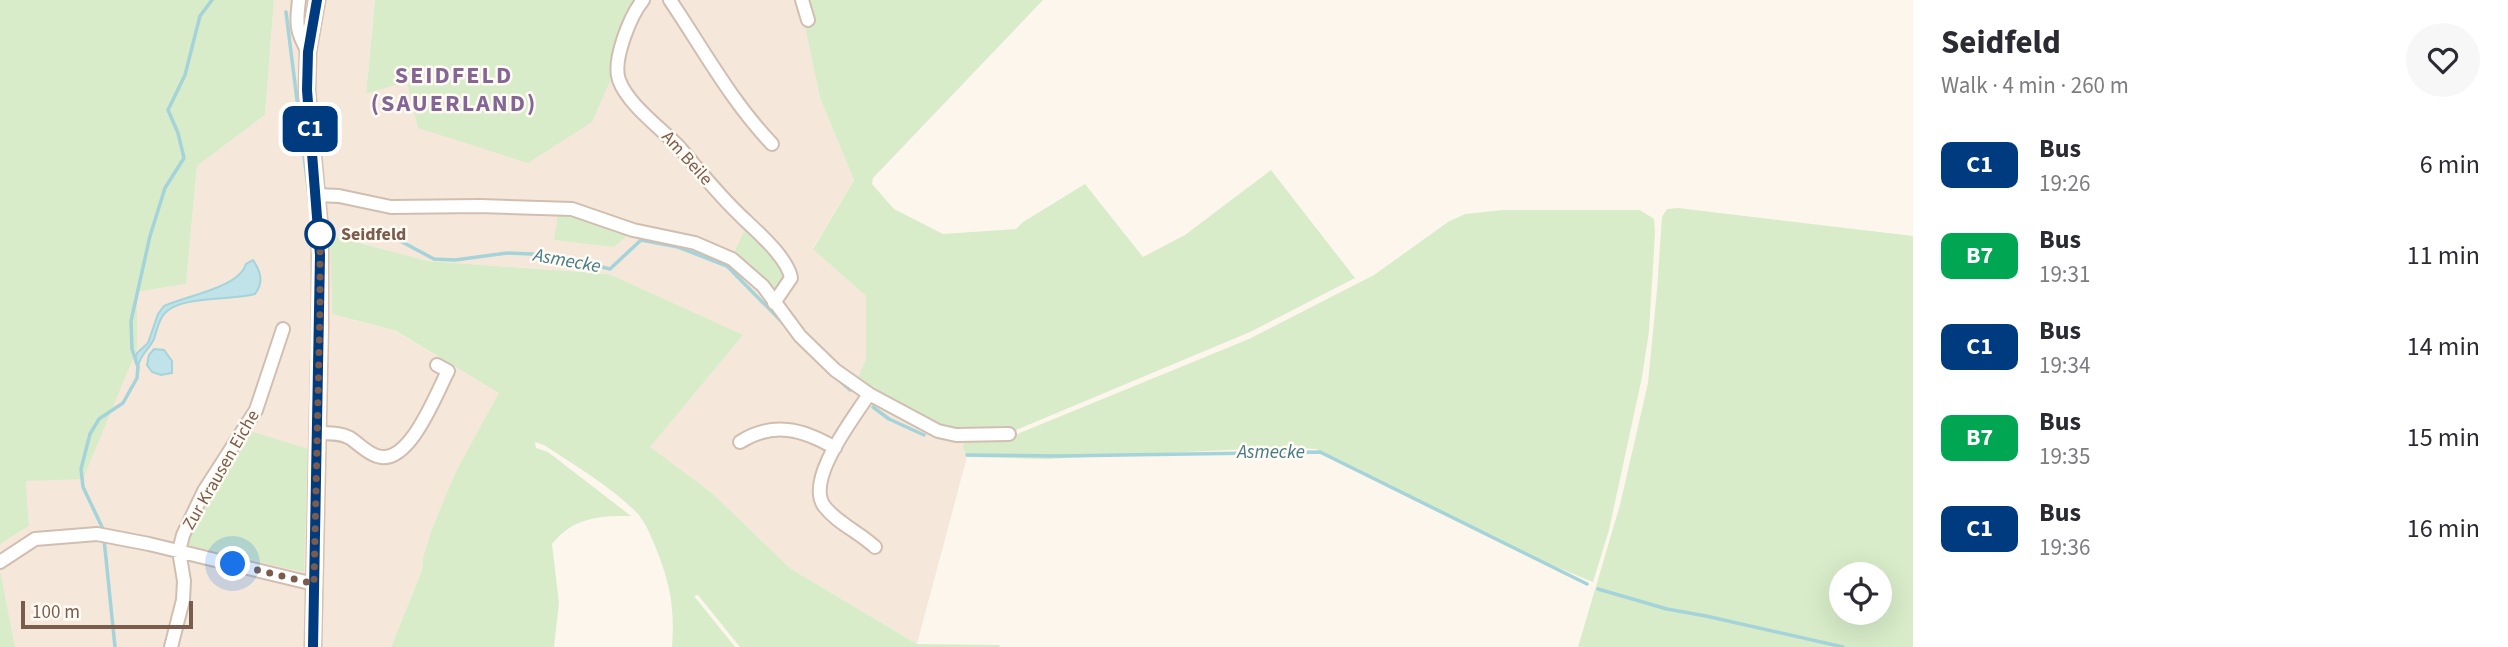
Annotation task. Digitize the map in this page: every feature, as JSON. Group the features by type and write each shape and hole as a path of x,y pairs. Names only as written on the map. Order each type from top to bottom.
{"main road":[{"path":"313,647 320,306 317,195 307,90 308,52 317,0"}],"street":[{"path":"299,0 296,24 298,36 308,52"},
{"name":"Am Beile","path":"643,0 630,21 618,61 618,79 625,92 790,269 791,278 774,303"},
{"path":"670,0 727,90 748,119 772,144"},
{"path":"802,0 808,20"},
{"path":"317,195 339,196 391,207 457,205 572,209 633,230 695,243 732,259 763,286 800,336 835,369 869,394 938,431 956,435 1009,434"},
{"name":"Zur Krausen Eiche","path":"0,562 35,539 97,534 179,551 183,535 204,491 256,410 283,329"},
{"path":"318,433 343,435 376,456 393,456 401,452 418,428 448,371 437,365"},
{"path":"869,394 835,448 821,477 821,499 833,515 875,547"},
{"path":"740,442 752,435 789,430 806,433 835,448"},
{"path":"171,647 183,600 184,581 179,551 314,584"}],"shaded area":[{"path":"274,0 375,0 366,94 639,0 799,0 820,98 854,180 813,248 866,296 866,359 857,383 965,432 963,448 967,457 917,644 791,569 712,493 649,447 742,336 609,274 428,261 331,235 332,314 395,331 500,393 455,473 432,529 423,557 422,570 391,647 15,647 0,569 0,544 29,526 26,481 137,349 137,292 186,284 197,166 265,115"}],"green space":[{"path":"0,0 274,0 265,115 197,166 186,284 137,292 137,349 83,479 26,481 29,526 0,544"},
{"path":"375,0 639,0 613,74 592,122 528,163 418,128 407,81 366,94"},
{"path":"799,0 1043,0 873,178 872,184 894,209 943,234 1016,229 1085,184 1143,257 1185,235 1271,170 1355,278 1250,332 1009,433 955,432 919,420 856,383 866,359 866,296 813,249 854,180 820,98"},
{"path":"1678,208 1913,236 1913,647 1578,647 1620,505 1648,383 1662,217 1667,209"},
{"path":"1503,210 1640,210 1654,219 1649,331 1642,377 1609,530 1593,582 1544,562 1316,449 1288,447 1047,459 967,457 963,448 964,437 1010,437 1249,339 1374,275 1448,222 1465,214"},
{"path":"558,215 608,223 628,235 614,247 554,240"},
{"path":"745,229 772,255 786,276 777,292 734,253"},
{"path":"330,235 428,261 609,274 743,335 650,447 712,493 791,569 917,644 1000,645 999,647 740,647 698,595 694,596 735,647 672,647 673,620 668,583 643,521 627,503 604,485 544,445 535,442 536,448 548,452 631,516 597,518 578,523 552,544 559,603 554,647 391,647 422,570 423,557 432,529 455,473 499,393 396,331 332,314"},
{"path":"248,430 308,449 304,572 185,546"},
{"path":"0,569 15,647 0,647"}],"water":[{"path":"253,260 260,277 260,285 255,294 195,301 173,307 161,319 154,339 138,367 135,359 137,353 148,343 158,314 164,306 223,285"},
{"path":"154,349 164,350 172,361 172,373 161,375 152,372 147,365 149,355"}],"waterway":[{"path":"115,647 103,529 83,487 81,469 90,434 99,419 123,403 137,378 138,367 132,349 131,321 150,236 165,188 184,158 178,133 168,110 185,75 200,16 212,0"},
{"name":"Asmecke","path":"286,12 310,204"},
{"name":"Asmecke","path":"391,236 434,259 455,260 507,253 554,255 610,269 641,240 678,247 727,266 784,324"},
{"name":"Asmecke","path":"833,375 850,390"},
{"name":"Asmecke","path":"873,407 889,419 924,435"},
{"name":"Asmecke","path":"967,455 1320,452 1587,584"},
{"name":"Asmecke","path":"1598,589 1667,609 1843,647"}],"bus line":[{"name":"C1","path":"313,647 320,230 307,90 308,52 317,0"}],"place":[{"name":"Seidfeld","path":"320,234"}],"district":[{"name":"SEIDFELD (SAUERLAND)","path":"454,89"}],"route":[{"path":"233,564 314,584 320,230 320,234"}]}
